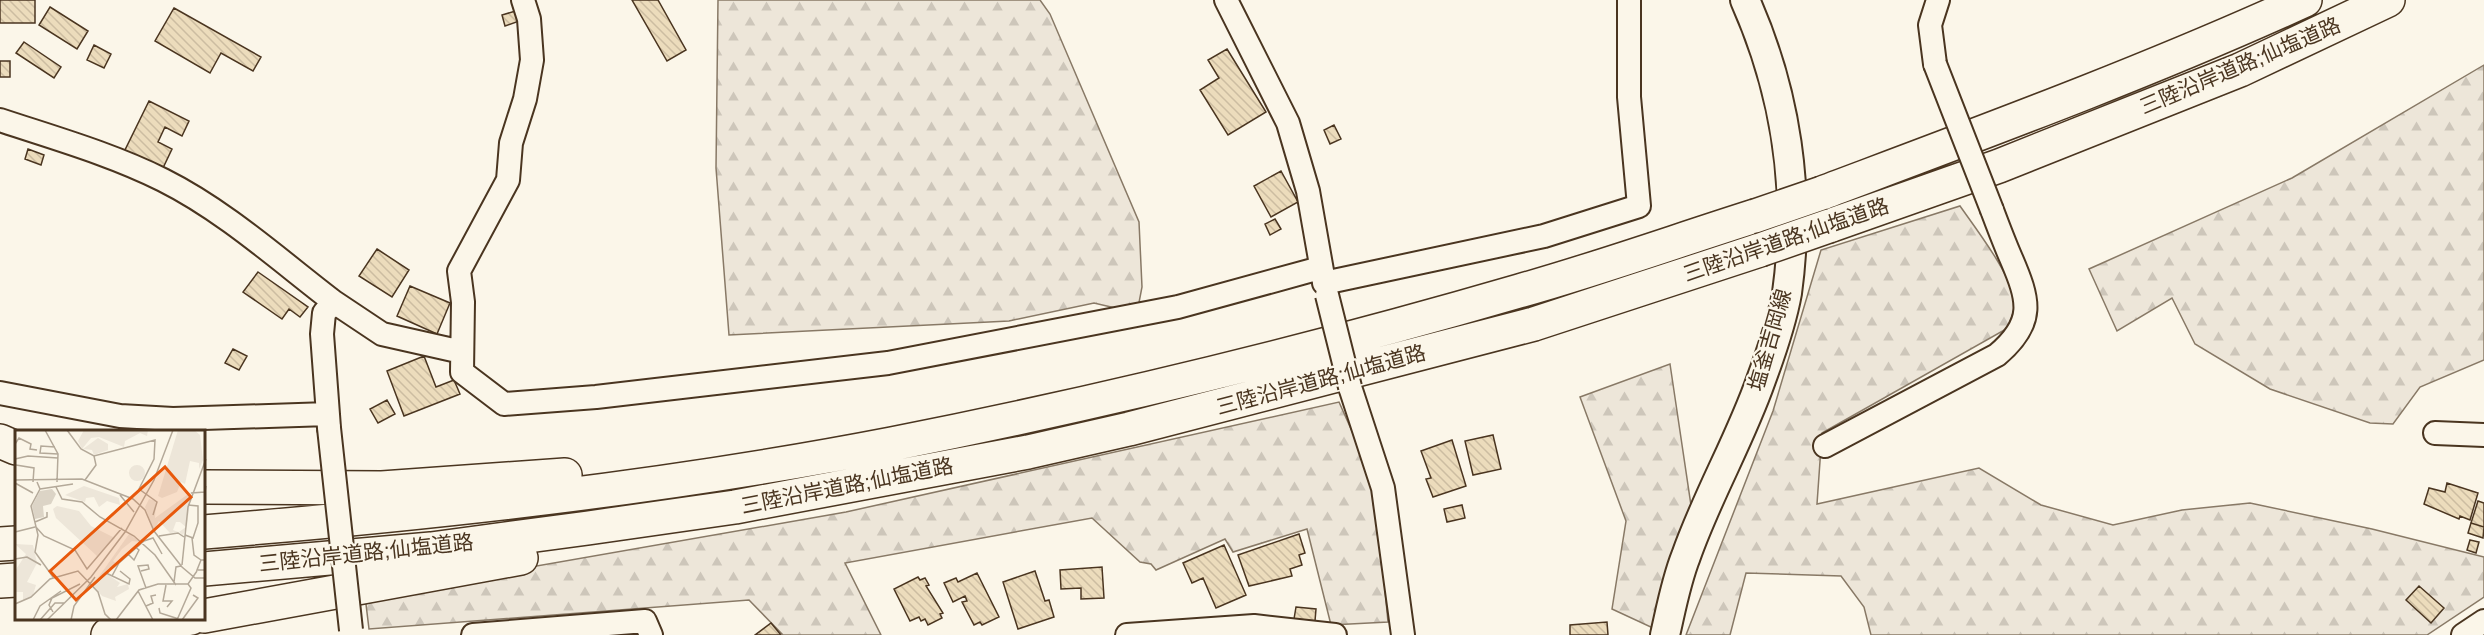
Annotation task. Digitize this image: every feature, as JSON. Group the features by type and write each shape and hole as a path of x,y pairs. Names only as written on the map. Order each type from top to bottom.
{"highway":[{"name":"三陸沿岸道路;仙塩道路","path":"206,532 426,514 570,496 889,444 1123,395 1521,291 1755,216 1987,131 2226,36 2305,0"},
{"name":"三陸沿岸道路;仙塩道路","path":"206,569 431,549 735,507 1028,452 1118,432 1534,324 1760,250 1999,166 2240,70 2388,0"},
{"path":"0,441 15,448"},
{"path":"206,487 382,488 592,474 889,444"},
{"path":"206,616 570,549 910,474"},
{"path":"0,544 15,543"},
{"path":"0,581 15,580"},
{"path":"108,635 181,620"}],"main road":[{"name":"塩釜吉岡線","path":"1665,635 1685,557 1761,381 1786,294 1793,215 1789,147 1776,87 1760,35 1744,0"}],"street":[{"path":"523,0 529,19 532,60 525,99 511,143 508,180 459,271 463,302 462,372 504,404 597,397 888,363 1178,307 1324,282 1544,236 1639,206 1629,97 1629,0"},
{"path":"1226,0 1288,123 1308,191 1324,282 1350,387 1383,488 1403,635"},
{"path":"1825,446 1997,355 2014,341 2023,326 2027,310 2024,288 1935,64 1930,25 1938,0"},
{"path":"0,120 94,152 162,180 203,203 334,302 382,334 462,352"},
{"path":"334,302 324,313 322,334 328,421 351,633"},
{"path":"0,393 77,408 141,417 328,421"},
{"path":"2435,433 2484,435"},
{"path":"473,635 645,621 651,635"},
{"path":"2463,635 2484,621"},
{"path":"1127,635 1254,626 1281,632 1335,635"}],"green space":[{"path":"718,0 1040,0 1050,14 1139,222 1142,287 1137,313 1094,303 1009,321 729,335 716,168"},
{"path":"2484,65 2484,360 2420,387 2393,424 2370,423 2270,389 2195,344 2172,298 2117,331 2089,269 2292,178"},
{"path":"1960,206 1994,254 2014,295 2015,305 2008,328 1822,433 1817,504 1979,468 2041,505 2113,525 2182,510 2250,503 2372,529 2484,557 2484,597 2427,635 1871,635 1864,607 1841,576 1746,573 1730,635 1686,635 1773,411 1821,250"},
{"path":"1670,364 1692,512 1655,629 1612,609 1626,521 1580,397"},
{"path":"1339,402 1375,483 1388,622 1331,625 1307,529 1233,552 1225,539 1156,570 1151,564 1140,562 1092,518 845,563 881,635 783,635 749,600 369,629 365,596 846,512"}],"building":[{"path":"0,0 35,0 35,23 0,23"},
{"path":"632,0 658,0 686,50 667,61"},
{"path":"50,7 88,31 77,49 39,25"},
{"path":"174,8 261,57 253,71 221,53 210,73 155,41"},
{"path":"519,10 522,20 505,26 502,15"},
{"path":"24,42 61,67 54,78 16,53"},
{"path":"94,45 111,54 104,68 87,60"},
{"path":"1227,49 1266,112 1228,135 1200,90 1219,78 1208,60"},
{"path":"0,61 10,61 10,77 0,77"},
{"path":"149,101 189,121 182,136 165,127 158,142 172,149 162,170 124,152"},
{"path":"1334,125 1341,139 1330,144 1324,130"},
{"path":"28,149 44,155 41,165 25,159"},
{"path":"1281,171 1298,202 1271,217 1254,186"},
{"path":"1275,219 1281,229 1270,235 1265,224"},
{"path":"377,249 409,270 392,297 359,276"},
{"path":"258,272 308,307 300,317 289,309 282,319 243,292"},
{"path":"410,286 450,303 437,334 397,316"},
{"path":"233,349 247,356 239,370 225,363"},
{"path":"424,356 436,387 454,380 460,394 404,416 387,371"},
{"path":"387,400 395,414 378,423 370,409"},
{"path":"1493,435 1501,469 1473,475 1465,441"},
{"path":"1452,440 1466,486 1433,497 1426,479 1431,478 1421,451"},
{"path":"2447,483 2478,493 2470,520 2460,516 2459,519 2424,504 2429,488 2445,492"},
{"path":"2478,501 2484,503 2484,527 2471,523"},
{"path":"1462,505 1465,518 1447,522 1444,509"},
{"path":"2471,523 2484,527 2483,538 2468,533"},
{"path":"1299,534 1305,553 1299,555 1302,565 1290,569 1292,576 1249,586 1238,555"},
{"path":"2470,540 2479,542 2476,553 2467,550"},
{"path":"1224,545 1246,595 1216,608 1203,578 1192,583 1183,563"},
{"path":"1102,567 1104,598 1081,599 1081,588 1061,589 1060,570"},
{"path":"1035,571 1045,601 1049,600 1054,617 1018,629 1003,582"},
{"path":"977,573 999,617 982,625 980,622 974,625 962,602 967,601 965,596 953,602 944,583 956,578 958,582"},
{"path":"918,577 920,580 925,578 929,585 926,586 943,613 940,614 942,618 928,625 925,619 921,621 919,617 910,621 894,589"},
{"path":"2419,586 2444,608 2431,623 2406,600"},
{"path":"1296,607 1316,609 1315,621 1294,619"},
{"path":"1607,622 1608,635 1570,635 1570,625"},
{"path":"771,623 781,635 755,635"}]}
